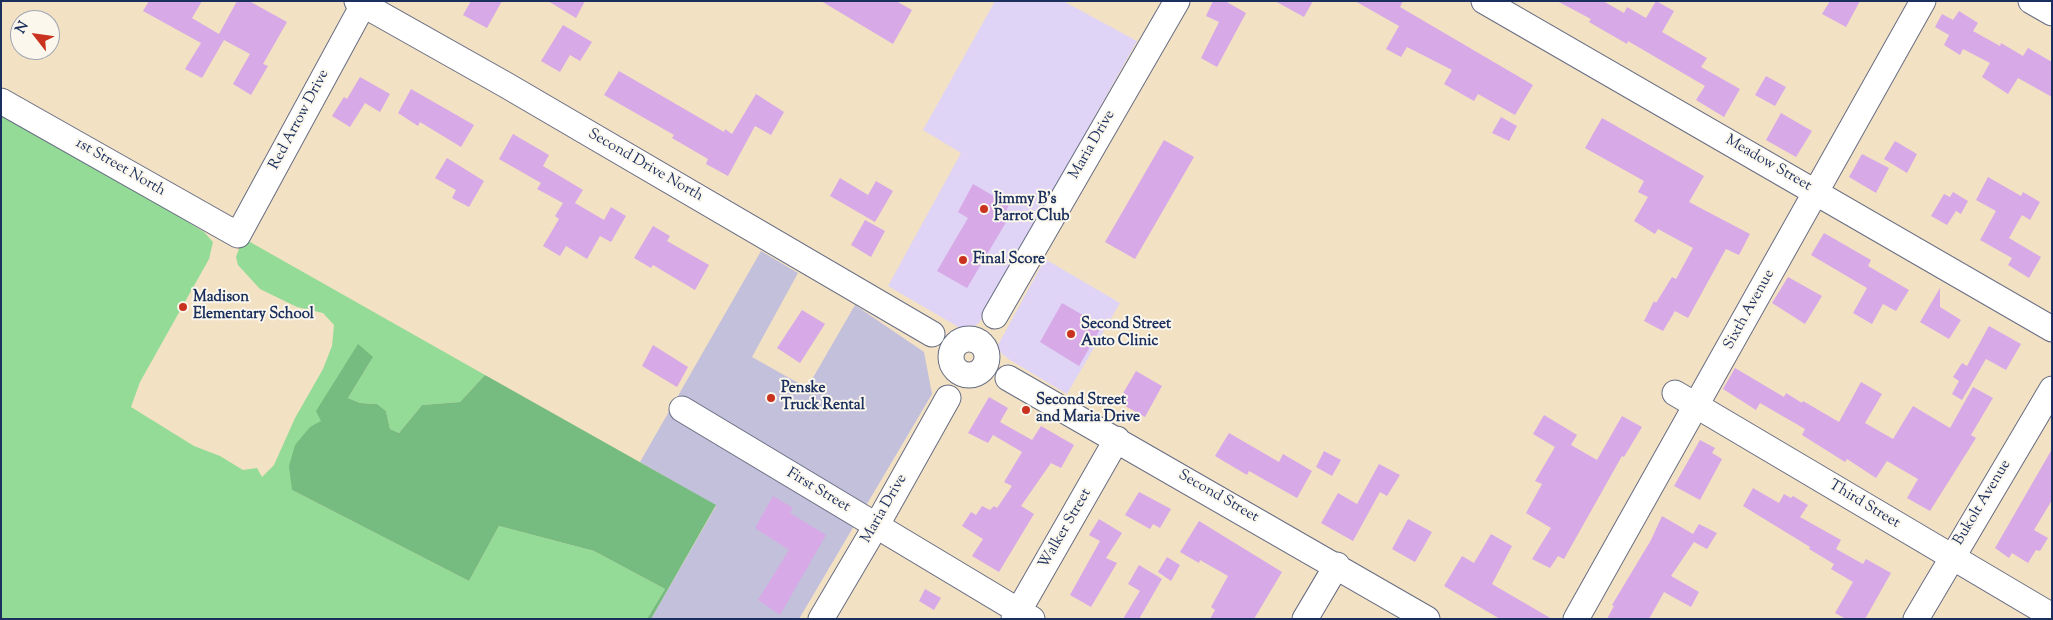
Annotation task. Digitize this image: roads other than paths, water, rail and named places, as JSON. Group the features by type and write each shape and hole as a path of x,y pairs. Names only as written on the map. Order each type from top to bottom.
{"street":[{"name":"Maria Drive","path":"821,619 876,527 948,398 947,380 995,328 995,316 1177,1"},
{"name":"Meadow Street","path":"1484,1 2052,329"},
{"name":"Sixth Avenue","path":"1576,619 1923,1"},
{"path":"2032,1 2052,13"},
{"name":"Red Arrow Drive","path":"238,235 360,3"},
{"name":"Second Drive North","path":"360,3 523,95 932,334 938,346 969,357"},
{"name":"1st Street North","path":"1,101 238,235"},
{"name":"Second Street","path":"969,357 990,379 1008,378 1337,565 1427,619"},
{"name":"Bukolt Avenue","path":"1916,619 2052,389"},
{"name":"Third Street","path":"1676,394 2052,616"},
{"name":"First Street","path":"682,408 1022,616"},
{"name":"Walker Street","path":"1022,616 1117,439"},
{"path":"1305,619 1337,565"}],"place":[{"name":"Jimmy B's Parrot Club","path":"984,209"},
{"name":"Final Score","path":"963,260"},
{"name":"Madison Elementary School","path":"183,307"},
{"name":"Second Street Auto Clinic","path":"1071,334"},
{"name":"Penske Truck Rental","path":"771,398"},
{"name":"Second Street and Maria Drive","path":"1026,410"}]}
